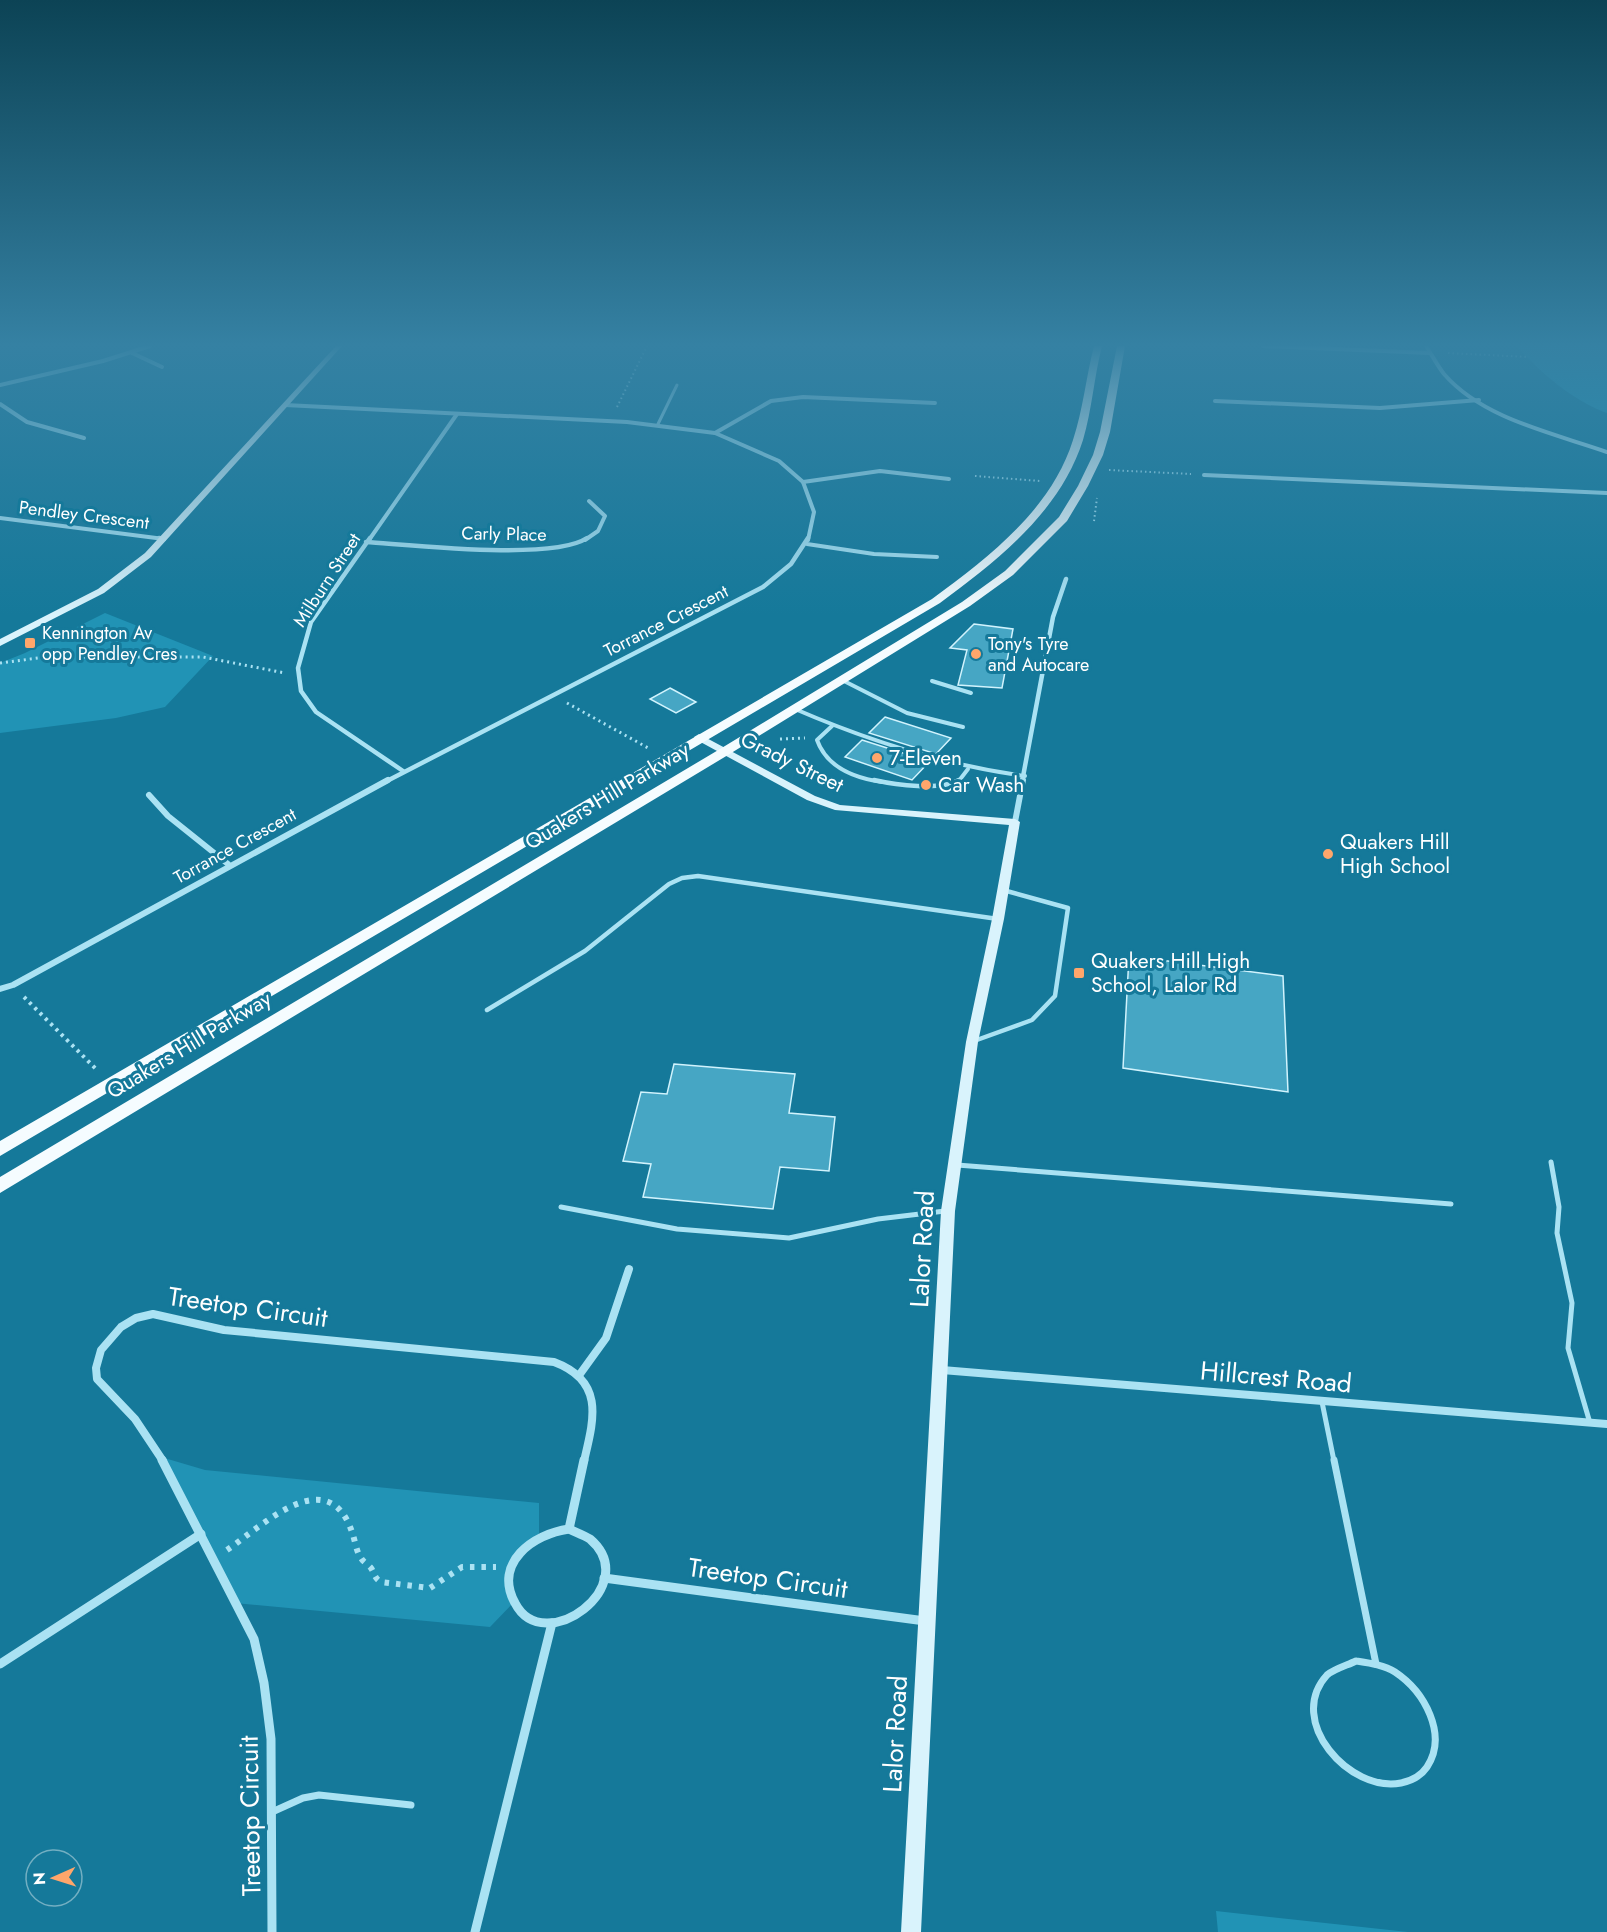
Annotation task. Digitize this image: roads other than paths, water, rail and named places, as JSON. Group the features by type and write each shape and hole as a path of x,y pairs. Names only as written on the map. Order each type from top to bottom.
{"main road":[{"name":"Quakers Hill Parkway","path":"0,1149 699,737 936,601 977,571 1016,536 1058,482 1073,455 1077,436"},
{"name":"Quakers Hill Parkway","path":"0,1186 724,752 966,604 1009,573 1063,519 1083,486 1105,436"}],"street":[{"path":"77,436 84,438"},
{"path":"0,643 101,591 127,573 164,539 257,436"},
{"name":"Milburn Street","path":"403,771 316,712 306,702 297,678 304,639 311,622 441,436"},
{"name":"Torrance Crescent","path":"0,988 13,985 228,864 403,771 763,587 791,564 807,544 814,512 803,482 779,461 722,436"},
{"path":"1564,436 1607,452"},
{"path":"803,482 880,471 949,479"},
{"path":"1204,475 1607,493"},
{"name":"Carly Place","path":"366,543 520,550 562,547 587,539 601,528 604,516 590,501"},
{"name":"Pendley Crescent","path":"0,518 86,531 164,539"},
{"name":"Lalor Road","path":"911,1932 942,1370 948,1210 972,1042 998,920 1053,617 1066,579"},
{"name":"Grady Street","path":"699,737 811,798 839,808 1015,822"},
{"path":"149,795 168,816 228,864"},
{"path":"569,1529 594,1417 594,1402 580,1374 598,1356 610,1336 629,1269"},
{"name":"Treetop Circuit","path":"272,1932 271,1739 264,1683 254,1640 161,1457 135,1419 97,1379 96,1368 101,1350 121,1327 136,1318 153,1314 224,1330 554,1362 580,1374"},
{"name":"Hillcrest Road","path":"942,1370 1607,1424"},
{"path":"569,1529 582,1533 601,1551 605,1564 600,1592 581,1614 552,1623 537,1621 524,1613 514,1602 509,1588 512,1567 525,1544 539,1535 554,1530 569,1529"},
{"path":"0,1664 201,1534"},
{"name":"Treetop Circuit","path":"604,1578 927,1621"},
{"path":"475,1932 552,1623"}],"lane":[{"path":"807,544 874,554 937,557"},
{"path":"842,680 907,713 963,727"},
{"path":"932,681 971,693"},
{"path":"795,709 832,726 968,769 1025,776"},
{"path":"832,726 819,737 817,747 821,755 855,777 943,786 958,782 968,769"},
{"path":"487,1010 585,951 669,884 682,878 698,876 998,920"},
{"path":"972,1042 1032,1020 1055,996 1068,908 1003,890"},
{"path":"1551,1162 1559,1207 1557,1233 1572,1303 1568,1348 1590,1423"},
{"path":"954,1165 1451,1204"},
{"path":"561,1207 677,1229 789,1238 867,1221 948,1210"},
{"path":"1322,1402 1376,1664"},
{"path":"1356,1661 1376,1664 1396,1673 1413,1688 1426,1705 1434,1725 1436,1745 1431,1763 1420,1777 1404,1784 1385,1785 1364,1780 1345,1768 1329,1751 1318,1732 1313,1711 1315,1691 1324,1676 1338,1665 1356,1661"},
{"path":"272,1812 303,1798 319,1795 411,1804"}],"place":[{"name":"Kennington Av opp Pendley Cres","path":"30,643"},
{"name":"Tony's Tyre and Autocare","path":"976,654"},
{"name":"7-Eleven","path":"877,758"},
{"name":"Car Wash","path":"926,785"},
{"name":"Quakers Hill High School","path":"1328,854"},
{"name":"Quakers Hill High School, Lalor Rd","path":"1079,973"}]}
